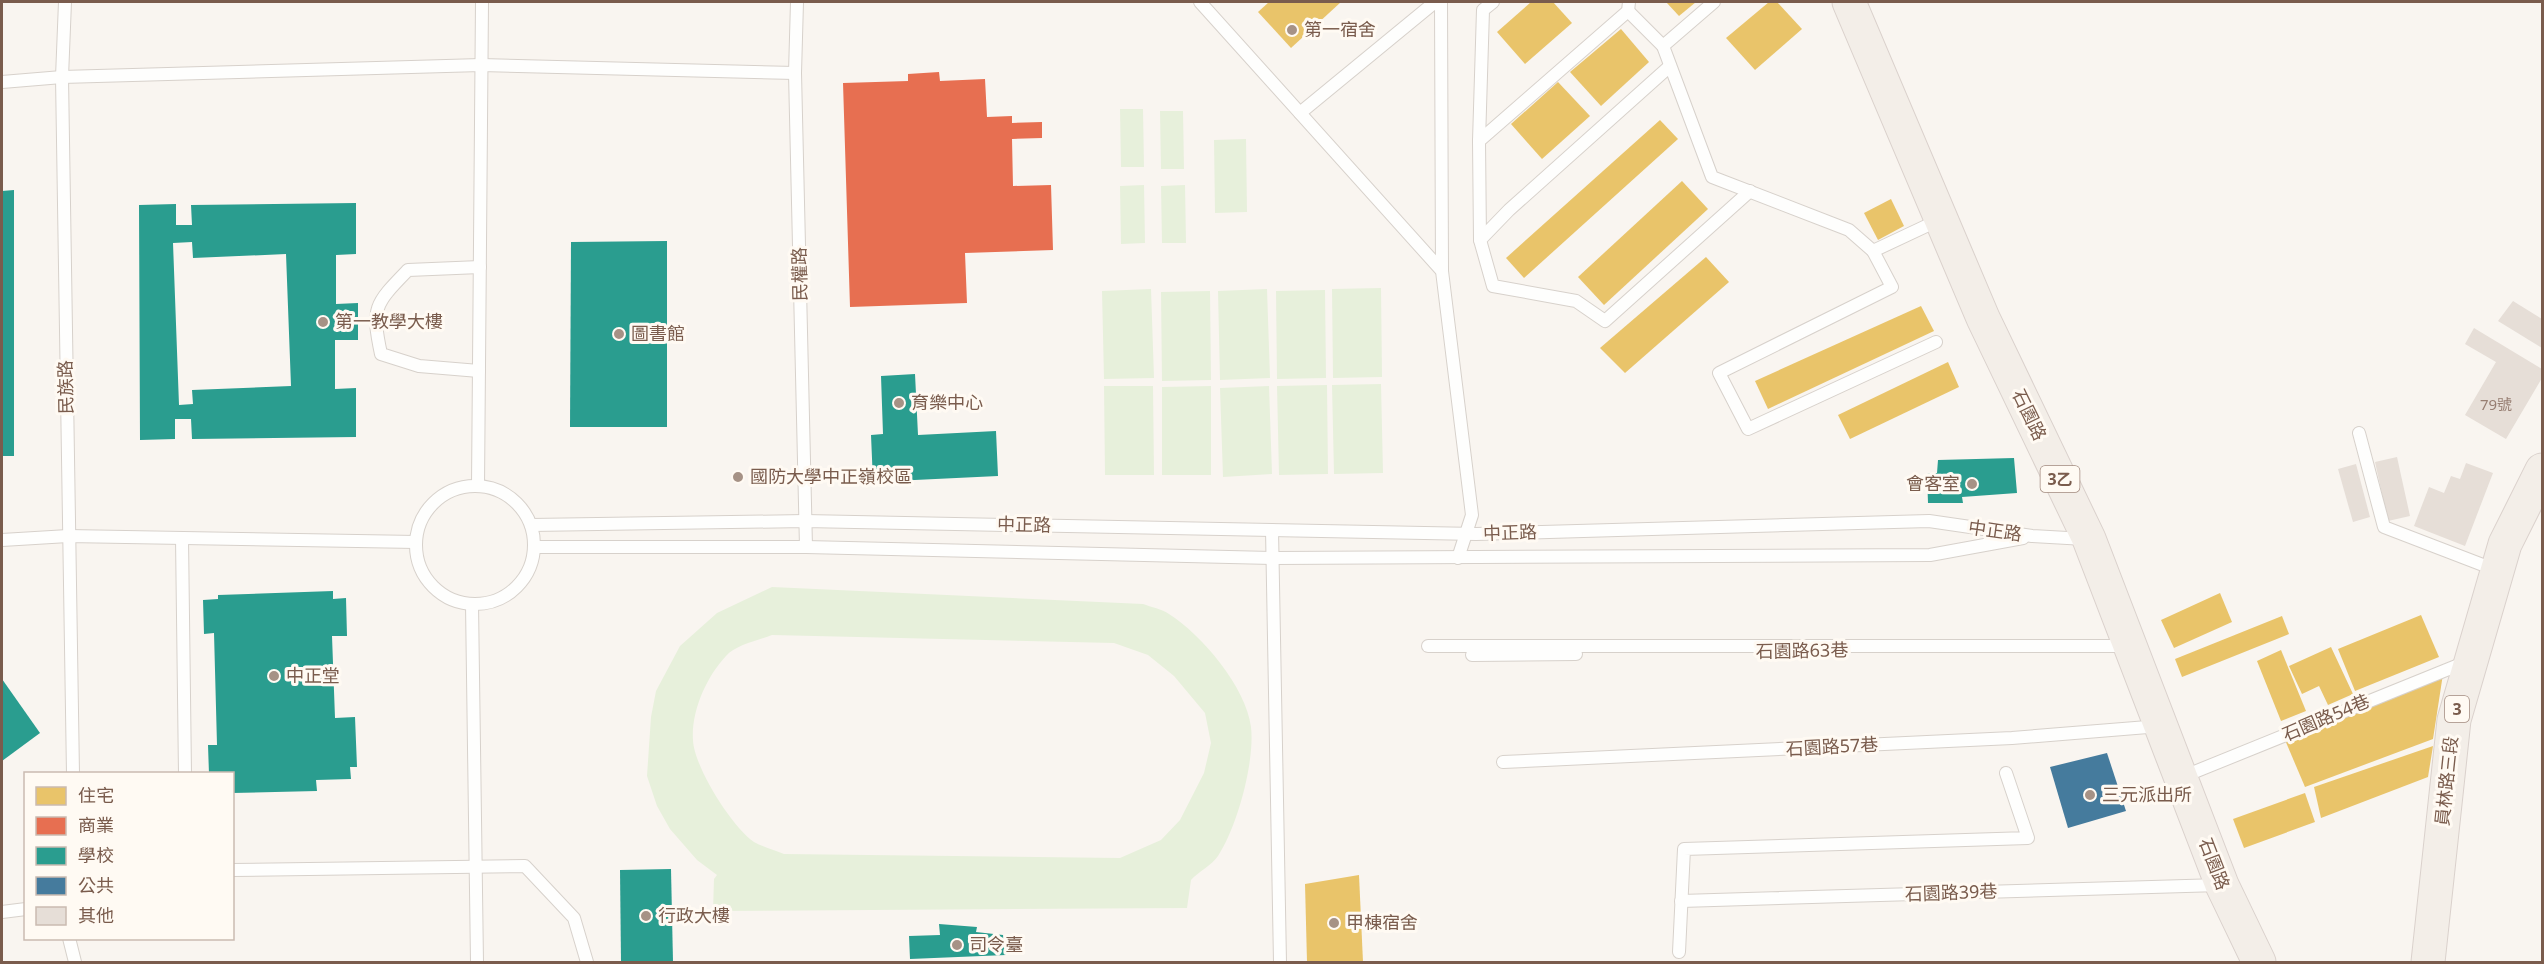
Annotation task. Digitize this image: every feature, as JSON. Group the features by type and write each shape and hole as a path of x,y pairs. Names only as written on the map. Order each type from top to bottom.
{"main road":[{"name":"石園路","path":"1850,2 1983,318 2089,539 2222,885 2259,963"},
{"name":"員林路三段","path":"2427,963 2454,720 2505,544 2542,470"}],"lane":[{"name":"民族路","path":"65,2 62,77 73,772"},
{"path":"478,486 482,2"},
{"name":"民權路","path":"797,2 795,73 806,547"},
{"path":"1200,2 1442,270"},
{"path":"1300,113 1435,2"},
{"path":"1441,2 1442,270 1472,515 1458,558"},
{"path":"1493,2 1483,10 1479,141 1480,240 1493,286 1576,302 1605,321 1750,191"},
{"path":"1663,46 1714,2"},
{"path":"1479,141 1628,6 1663,46 1712,177 1849,230 1873,251 1892,287 1719,373 1748,429 1936,342"},
{"path":"2,82 62,77 481,65 795,73"},
{"path":"1480,240 1509,210 1670,66"},
{"path":"1873,251 1940,219"},
{"path":"479,371 418,366 381,354 375,325 380,299 408,270 480,267"},
{"path":"2359,433 2384,527 2498,571"},
{"path":"478,486 495,489 511,497 523,509 531,525 534,547 531,565 522,582 508,594 491,602 472,604 454,600 438,591 426,578 418,561 416,542 420,524 429,508 443,495 460,488 478,486"},
{"name":"中正路","path":"531,525 806,521 1476,534 1929,521 2032,537"},
{"path":"1272,530 1280,963"},
{"path":"2,540 68,536 416,542"},
{"path":"2032,537 2089,539"},
{"name":"中正路","path":"534,547 806,547 1274,558 1930,555 2032,537"},
{"path":"182,538 185,772"},
{"path":"472,604 477,963"},
{"path":"1428,646 2131,646"},
{"name":"石園路63巷","path":"1472,656 2131,646"},
{"name":"石園路54巷","path":"2182,778 2470,660"},
{"name":"石園路57巷","path":"1503,762 2012,738 2162,726"},
{"path":"1679,952 1684,849 2028,838 2006,773"},
{"path":"234,870 525,866 574,918 587,963"},
{"name":"石園路39巷","path":"1681,901 2222,885"},
{"path":"2,912 24,909"},
{"path":"71,940 75,963"}],"green space":[{"path":"1120,109 1143,109 1144,167 1121,167"},
{"path":"1160,111 1183,111 1184,169 1161,169"},
{"path":"1246,139 1247,212 1215,213 1214,140"},
{"path":"1144,185 1145,243 1121,244 1120,186"},
{"path":"1185,185 1186,243 1162,243 1161,186"},
{"path":"1381,288 1382,377 1333,378 1332,289"},
{"path":"1151,289 1154,378 1104,379 1102,291"},
{"path":"1267,289 1270,378 1220,380 1218,291"},
{"path":"1325,290 1326,378 1277,379 1276,291"},
{"path":"1210,291 1211,380 1162,381 1161,292"},
{"path":"1381,384 1383,473 1334,474 1332,385"},
{"path":"1327,385 1328,474 1279,475 1277,386"},
{"path":"1104,386 1153,386 1154,475 1105,475"},
{"path":"1211,386 1211,475 1162,475 1162,387"},
{"path":"1269,386 1272,474 1223,477 1220,388"},
{"path":"772,587 1143,604 1163,611 1182,623 1208,648 1232,679 1247,712 1252,741 1250,758 1243,794 1232,829 1218,856 1191,880 1187,908 713,911 714,879 717,875 697,860 670,829 657,806 647,776 651,717 656,691 680,646 717,613","holes":["772,635 1114,643 1148,655 1174,676 1205,713 1211,743 1204,773 1180,820 1161,840 1120,858 784,854 754,842 735,824 707,780 695,752 693,740 695,717 702,695 713,673 730,652"]}],"building: 住宅":[{"name":"第一宿舍","path":"1269,2 1341,2 1291,48 1258,12"},
{"path":"1531,2 1553,2 1572,23 1525,64 1497,32"},
{"path":"1666,2 1696,2 1679,16"},
{"path":"1769,2 1777,2 1802,29 1755,70 1726,38"},
{"path":"1621,29 1649,62 1601,106 1570,72"},
{"path":"1558,82 1590,116 1542,159 1511,124"},
{"path":"1660,120 1678,139 1524,278 1506,258"},
{"path":"1682,181 1708,209 1604,305 1578,277"},
{"path":"1891,199 1904,226 1878,240 1864,213"},
{"path":"1706,257 1729,282 1625,373 1600,348"},
{"path":"1921,306 1934,331 1768,409 1755,381"},
{"path":"1948,362 1959,387 1850,439 1838,415"},
{"path":"2220,593 2232,622 2174,648 2161,620"},
{"path":"2421,615 2439,657 2355,691 2338,649"},
{"path":"2282,616 2289,634 2182,677 2175,659"},
{"path":"2331,647 2353,694 2328,705 2319,686 2302,694 2289,666"},
{"path":"2281,650 2306,711 2281,721 2257,661"},
{"path":"2443,674 2433,739 2305,787 2285,740"},
{"path":"2433,746 2428,777 2321,818 2314,787"},
{"path":"2305,793 2315,822 2244,848 2233,819"},
{"name":"甲棟宿舍","path":"1359,875 1363,962 1307,962 1305,884"}],"building: 商業":[{"path":"939,72 940,81 985,79 987,117 1012,116 1012,123 1042,122 1042,138 1012,139 1013,186 1051,185 1053,250 965,253 967,303 850,307 843,83 908,81 908,74"}],"building: 學校":[{"path":"14,190 14,456 2,456 2,191"},
{"name":"第一教學大樓","path":"356,203 356,254 336,255 336,304 358,303 358,340 335,340 335,389 356,388 356,437 192,439 191,419 175,419 175,439 140,440 139,205 176,204 176,225 192,225 191,205","holes":["192,242 193,258 286,254 291,386 192,390 193,404 179,405 173,243"]},
{"name":"圖書館","path":"667,241 667,427 570,427 571,242"},
{"name":"育樂中心","path":"915,374 918,435 996,431 998,476 873,482 871,435 883,434 881,376"},
{"name":"會客室","path":"2014,458 2017,493 1962,497 1963,503 1928,503 1927,474 1937,473 1938,460"},
{"name":"中正堂","path":"333,591 333,599 346,598 347,636 332,636 335,718 355,717 357,767 350,767 351,779 316,780 317,791 234,793 234,772 209,772 208,745 217,745 214,633 204,634 203,600 218,599 218,595"},
{"path":"2,679 40,733 2,761"},
{"name":"行政大樓","path":"671,869 673,962 621,962 620,870"},
{"name":"司令臺","path":"939,924 977,927 976,932 1003,935 1006,955 910,959 909,936 940,935"}],"building: 公共":[{"name":"三元派出所","path":"2107,753 2126,811 2068,828 2050,767"}],"building: 其他":[{"path":"2513,301 2542,319 2542,348 2498,321"},
{"path":"2474,328 2542,369 2542,378 2506,439 2465,415 2496,362 2465,344"},
{"path":"2397,457 2410,516 2388,521 2375,462"},
{"path":"2466,463 2493,473 2465,546 2414,526 2429,487 2444,493 2451,476 2460,479"},
{"path":"2356,464 2370,517 2353,522 2338,469"}],"place":[{"name":"第一宿舍","path":"1292,30"},
{"name":"第一教學大樓","path":"323,322"},
{"name":"圖書館","path":"619,334"},
{"name":"育樂中心","path":"899,403"},
{"name":"國防大學中正嶺校區","path":"738,477"},
{"name":"會客室","path":"1972,484"},
{"name":"中正堂","path":"274,676"},
{"name":"三元派出所","path":"2090,795"},
{"name":"行政大樓","path":"646,916"},
{"name":"甲棟宿舍","path":"1334,923"},
{"name":"司令臺","path":"957,945"}]}
